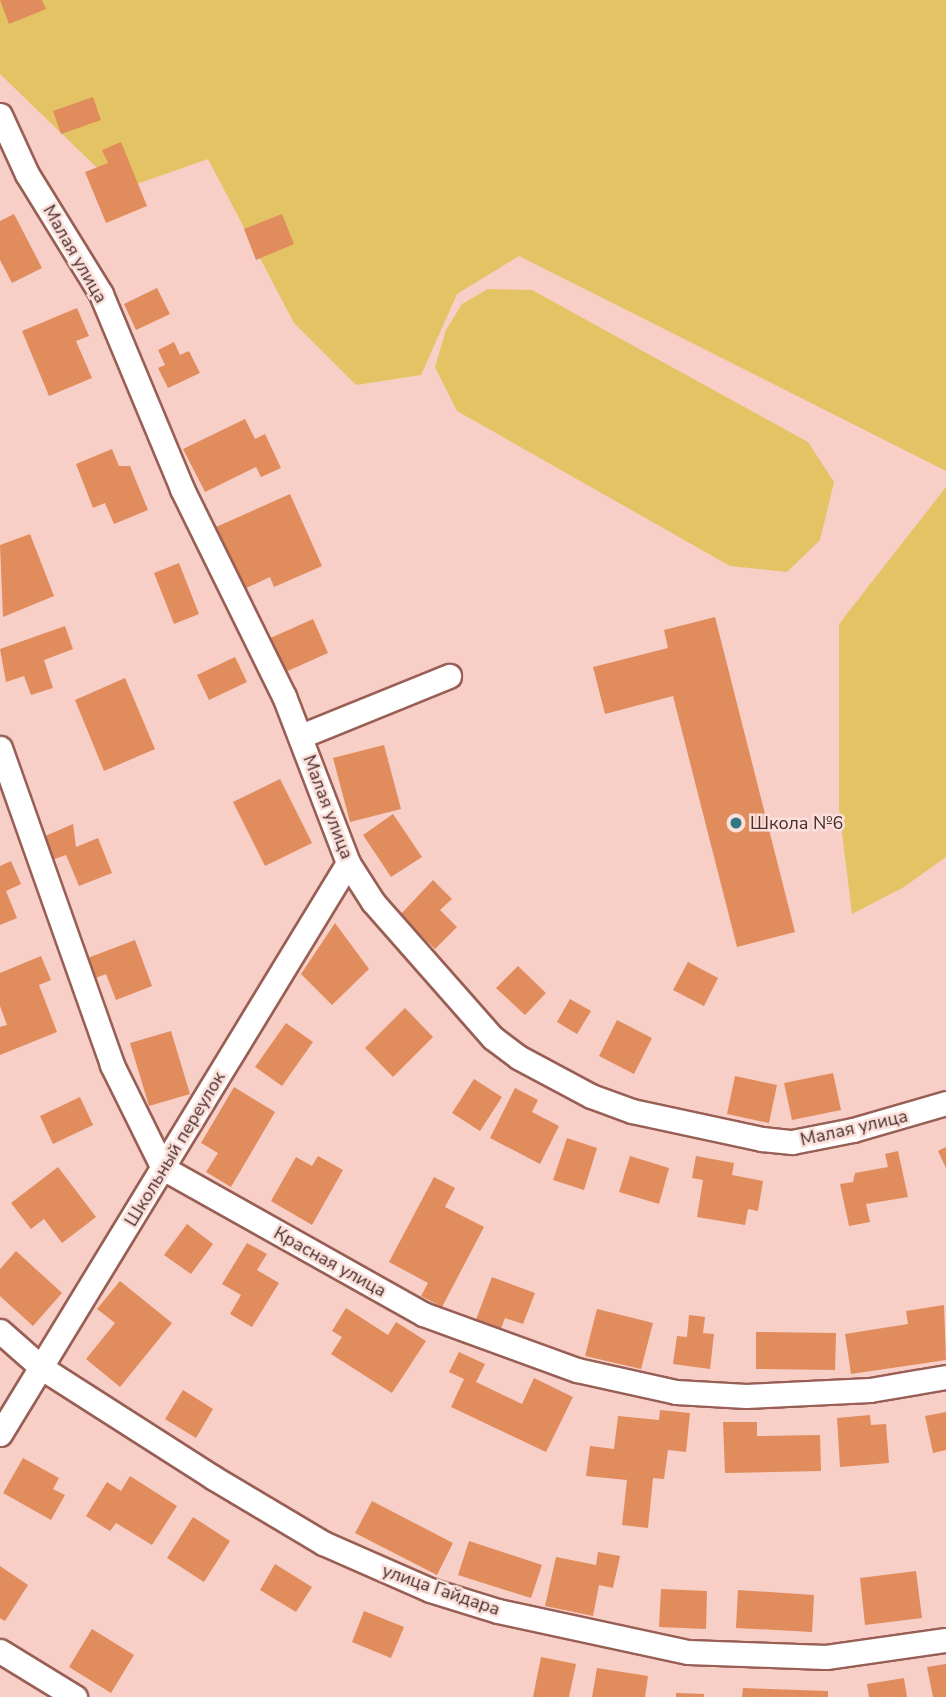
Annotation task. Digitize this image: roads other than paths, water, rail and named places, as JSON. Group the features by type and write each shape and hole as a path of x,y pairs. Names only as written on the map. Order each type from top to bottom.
{"street":[{"name":"Малая улица","path":"0,116 27,174 101,294 183,489 301,736 348,863 382,912 493,1038 518,1057 591,1096 632,1111 723,1133 792,1142 853,1130 946,1103"},
{"path":"301,736 449,676"},
{"path":"0,748 112,1065 163,1168"},
{"name":"Школьный переулок","path":"0,1434 348,863"},
{"name":"Красная улица","path":"163,1168 423,1314 577,1370 676,1392 746,1396 858,1391 946,1377"},
{"name":"улица Гайдара","path":"0,1331 42,1368 323,1543 430,1590 498,1611 688,1652 757,1657 826,1657 946,1640"},
{"path":"0,1651 75,1697"}],"place":[{"name":"Школа №6","path":"736,823"}]}
